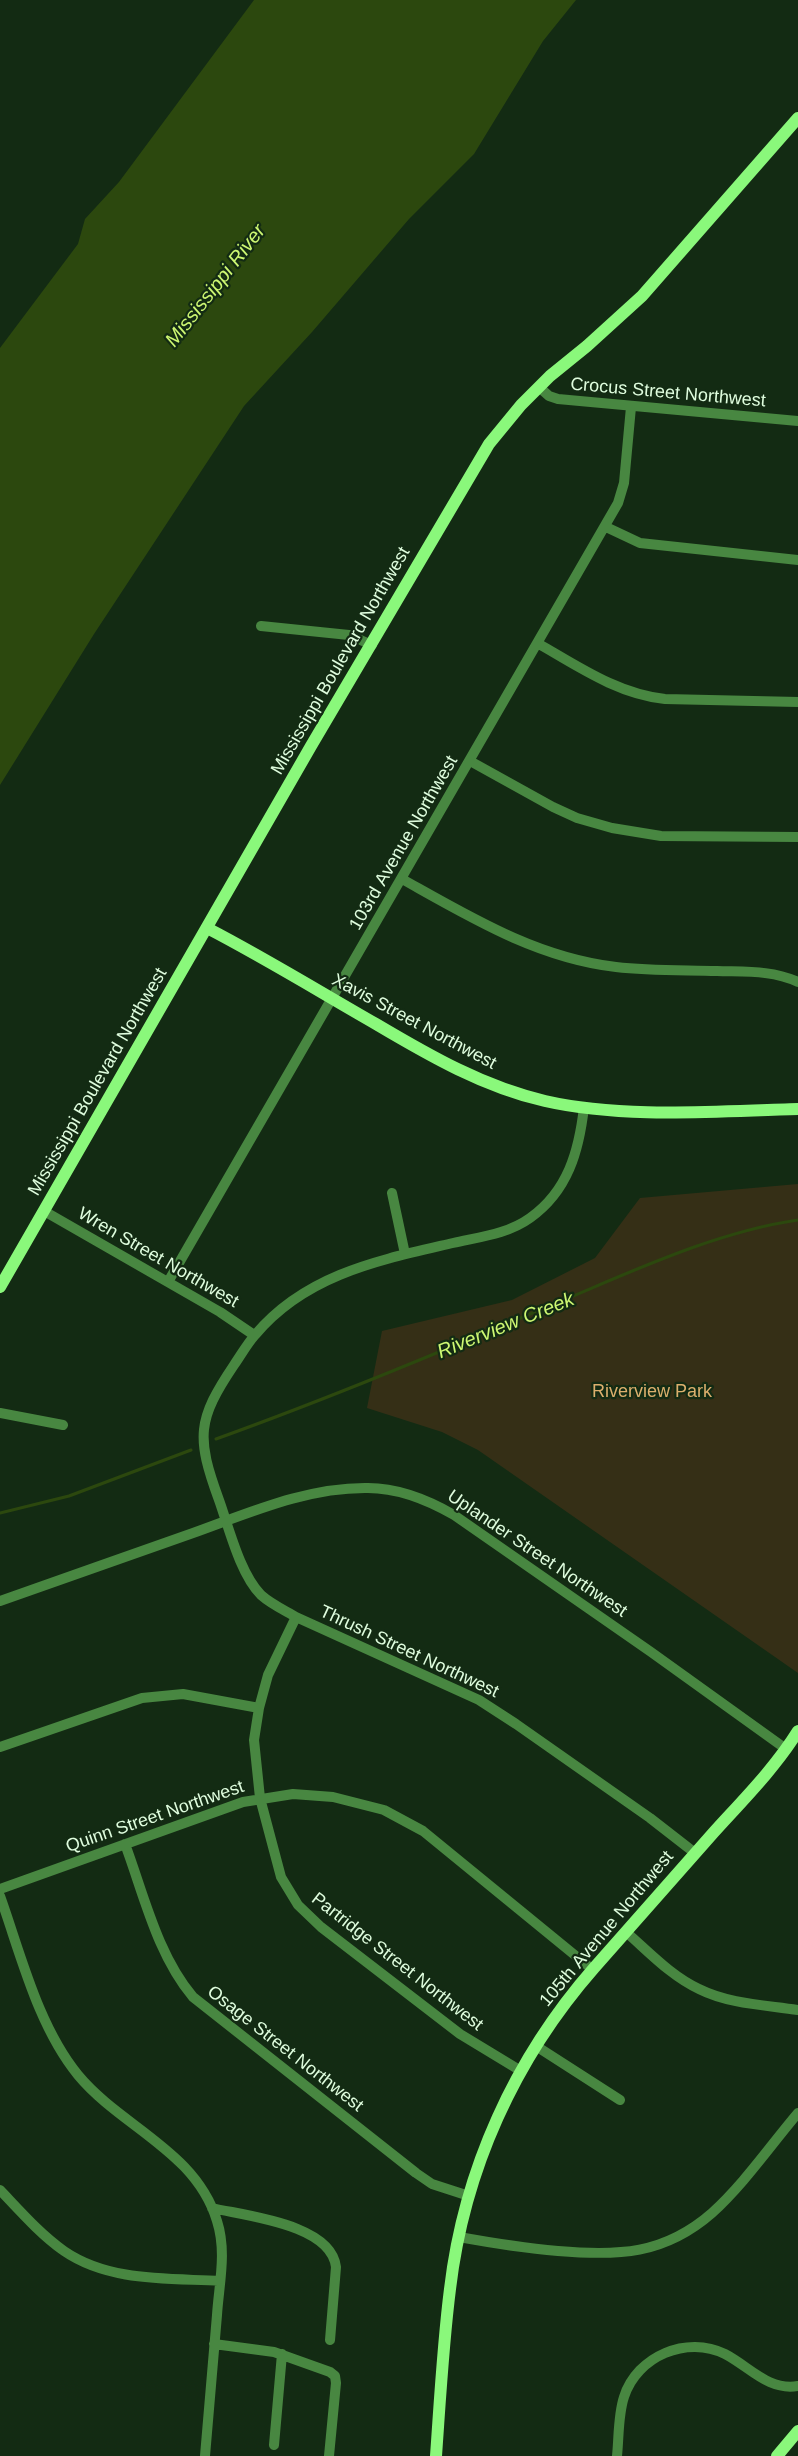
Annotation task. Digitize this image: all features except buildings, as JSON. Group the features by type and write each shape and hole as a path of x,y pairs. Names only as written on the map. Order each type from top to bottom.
{"street":[{"name":"Mississippi Boulevard Northwest","path":"0,1287 489,444 539,387 642,296 798,118"},
{"name":"Crocus Street Northwest","path":"539,387 549,396 558,399 798,421"},
{"name":"103rd Avenue Northwest","path":"168,1282 606,527 622,493 631,407"},
{"path":"606,527 640,543 798,560"},
{"path":"261,626 349,635 372,645"},
{"path":"538,644 616,687 644,696 665,699 798,702"},
{"path":"470,761 577,818 626,832 661,836 798,837"},
{"path":"402,879 498,932 539,948 591,962 651,970 763,972 798,982"},
{"name":"Xavis Street Northwest","path":"207,928 439,1060 488,1083 545,1101 646,1112 798,1109"},
{"name":"Thrush Street Northwest","path":"584,1107 577,1150 571,1168 554,1196 531,1218 501,1233 357,1266 327,1279 285,1306 254,1335 213,1399 203,1426 204,1454 243,1564 254,1586 274,1605 479,1700 650,1818 695,1853"},
{"path":"392,1193 405,1254"},
{"name":"Wren Street Northwest","path":"44,1211 220,1312 254,1335"},
{"path":"0,1413 63,1425"},
{"name":"Uplander Street Northwest","path":"0,1601 286,1500 339,1490 378,1488 430,1502 454,1515 786,1749"},
{"name":"Partridge Street Northwest","path":"296,1617 268,1675 259,1708 255,1740 260,1798 281,1877 298,1905 321,1927 460,2034 521,2071"},
{"path":"0,1747 142,1698 183,1694 259,1708"},
{"name":"105th Avenue Northwest","path":"435,2456 450,2289 459,2236 469,2196 491,2133 521,2071 566,2001 786,1749 798,1731"},
{"name":"Quinn Street Northwest","path":"0,1889 216,1811 260,1798 293,1794 333,1797 369,1804 397,1816 443,1845 592,1970"},
{"name":"Osage Street Northwest","path":"125,1844 172,1969 193,1996 416,2174 432,2184 469,2196"},
{"path":"0,1896 43,2017 67,2060 92,2090 179,2159 195,2178 212,2208 222,2243 206,2456"},
{"path":"626,1932 667,1968 699,1989 729,2000 798,2010"},
{"path":"536,2046 620,2100"},
{"path":"459,2236 521,2248 591,2253 633,2252 660,2244 690,2230 719,2206 798,2113"},
{"path":"0,2190 53,2243 82,2262 129,2275 220,2281"},
{"path":"212,2208 299,2228 331,2252 336,2266 330,2340"},
{"path":"214,2344 282,2354 335,2376 329,2456"},
{"path":"617,2456 621,2408 625,2393 643,2367 669,2351 690,2347 712,2349 729,2356 770,2384 781,2387 798,2386"},
{"path":"274,2445 282,2354"},
{"path":"777,2456 798,2431"}],"green space":[{"name":"Riverview Park","path":"798,1184 798,1673 478,1450 442,1432 367,1408 382,1331 512,1300 595,1258 640,1198"}],"water":[{"name":"Mississippi River","path":"254,0 576,0 543,41 474,154 409,219 312,332 244,406 94,634 0,785 0,348 78,244 85,219 119,182"}],"waterway":[{"name":"Riverview Creek","path":"216,1439 386,1374 674,1254 736,1234 798,1220"},
{"name":"Riverview Creek","path":"0,1513 69,1496 191,1450"}]}
